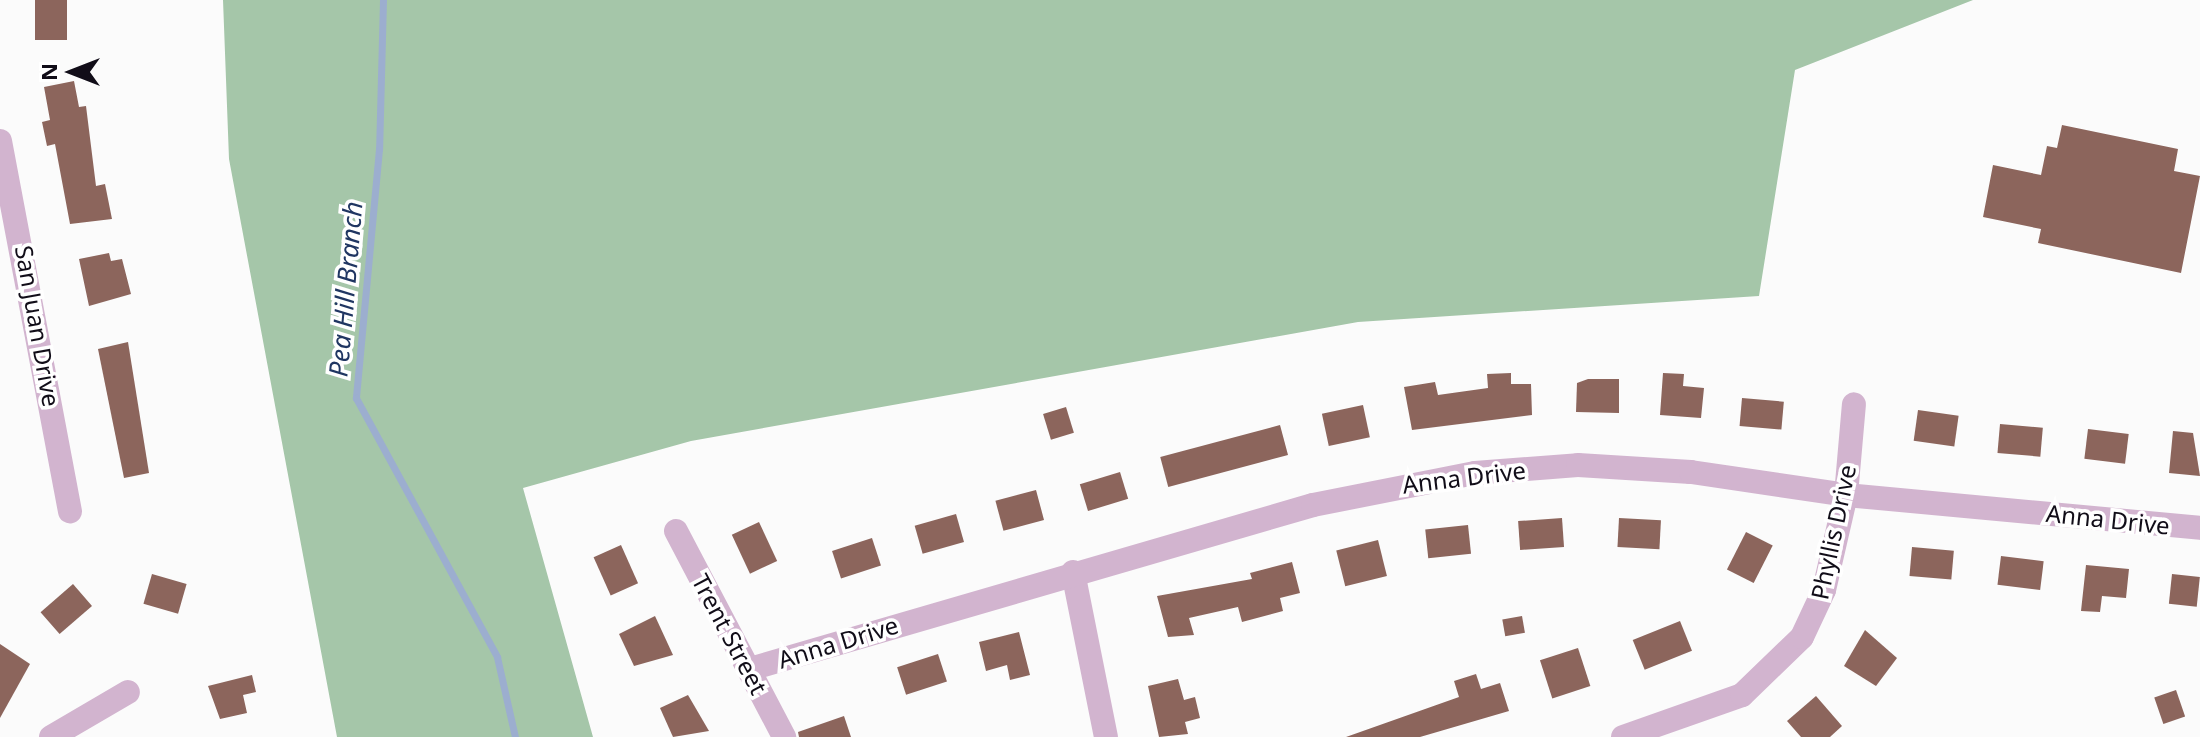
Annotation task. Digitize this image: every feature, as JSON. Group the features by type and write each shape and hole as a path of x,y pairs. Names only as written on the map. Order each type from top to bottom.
{"street":[{"name":"San Juan Drive","path":"0,141 70,511"},
{"name":"Phyllis Drive","path":"1623,737 1719,708 1788,658 1824,590 1846,495 1854,404"},
{"name":"Anna Drive","path":"750,669 1073,572 1313,505 1475,473 1578,465 1788,483 1846,495 2200,528"},
{"name":"Trent Street","path":"676,531 784,737"},
{"path":"1073,572 1106,737"},
{"path":"51,737 128,692"}],"green space":[{"path":"223,0 1973,0 1795,70 1759,296 1358,322 691,441 523,488 593,737 337,737 229,159"}],"building":[{"path":"35,0 67,0 67,40 35,40"},
{"path":"74,81 79,107 86,106 96,186 105,184 112,219 70,224 55,144 47,146 42,122 50,120 44,87"},
{"path":"2062,125 2178,149 2174,171 2200,176 2181,273 2038,243 2041,229 1983,217 1993,165 2041,175 2047,146 2057,148"},
{"path":"109,253 111,261 122,259 131,294 89,306 79,259"},
{"path":"128,342 149,473 124,478 98,349"},
{"path":"1511,373 1511,384 1531,384 1532,415 1412,430 1404,387 1435,382 1438,395 1488,388 1487,374"},
{"path":"1663,373 1684,374 1683,386 1704,388 1701,418 1660,415"},
{"path":"1588,379 1619,379 1619,413 1576,412 1577,383"},
{"path":"1742,398 1784,402 1781,430 1740,426"},
{"path":"1363,405 1370,437 1329,446 1322,414"},
{"path":"1066,407 1074,433 1051,440 1043,414"},
{"path":"1918,410 1959,416 1954,446 1914,441"},
{"path":"2000,424 2043,428 2040,457 1997,453"},
{"path":"1280,425 1288,455 1168,487 1160,457"},
{"path":"2088,429 2129,434 2125,464 2084,459"},
{"path":"2173,431 2193,433 2200,476 2169,473"},
{"path":"1120,472 1128,499 1088,511 1080,484"},
{"path":"1036,490 1044,520 1003,531 995,501"},
{"path":"956,514 964,542 923,554 915,526"},
{"path":"1562,518 1564,547 1520,550 1518,521"},
{"path":"1619,518 1661,520 1659,549 1617,547"},
{"path":"759,522 777,561 750,574 732,535"},
{"path":"1468,525 1471,554 1428,558 1425,529"},
{"path":"1746,532 1773,546 1754,583 1727,569"},
{"path":"872,538 881,566 841,579 832,551"},
{"path":"1378,540 1387,576 1345,586 1336,550"},
{"path":"621,545 638,583 611,596 594,557"},
{"path":"1912,547 1954,551 1951,580 1909,576"},
{"path":"2001,556 2044,561 2040,590 1997,585"},
{"path":"1292,562 1300,593 1280,598 1283,611 1242,622 1238,607 1189,618 1194,635 1168,637 1157,596 1252,579 1250,573"},
{"path":"2086,565 2129,569 2126,598 2102,596 2100,612 2081,611"},
{"path":"152,574 187,584 178,614 143,604"},
{"path":"2172,574 2200,577 2197,607 2169,604"},
{"path":"73,584 92,606 60,634 41,612"},
{"path":"655,616 673,655 634,666 619,634"},
{"path":"1522,616 1525,633 1505,636 1502,619"},
{"path":"1680,621 1692,651 1645,670 1633,640"},
{"path":"1865,630 1897,658 1876,686 1844,666"},
{"path":"1019,632 1030,675 1010,680 1007,665 986,671 979,642"},
{"path":"0,644 30,664 0,718"},
{"path":"1578,648 1590,686 1552,698 1540,660"},
{"path":"938,654 947,682 906,695 897,667"},
{"path":"1476,674 1481,689 1500,683 1509,711 1420,737 1346,737 1459,697 1454,681"},
{"path":"252,675 256,692 243,695 247,713 220,719 208,686"},
{"path":"1178,679 1184,700 1195,697 1200,718 1185,722 1188,734 1159,737 1148,686"},
{"path":"2176,690 2185,716 2163,724 2154,697"},
{"path":"688,695 709,731 673,737 660,708"},
{"path":"1816,696 1842,726 1830,737 1801,737 1787,721"},
{"path":"844,716 851,737 799,737 798,732"}],"waterway":[{"name":"Pea Hill Branch","path":"383,0 379,149 356,398 497,657 515,737"}]}
